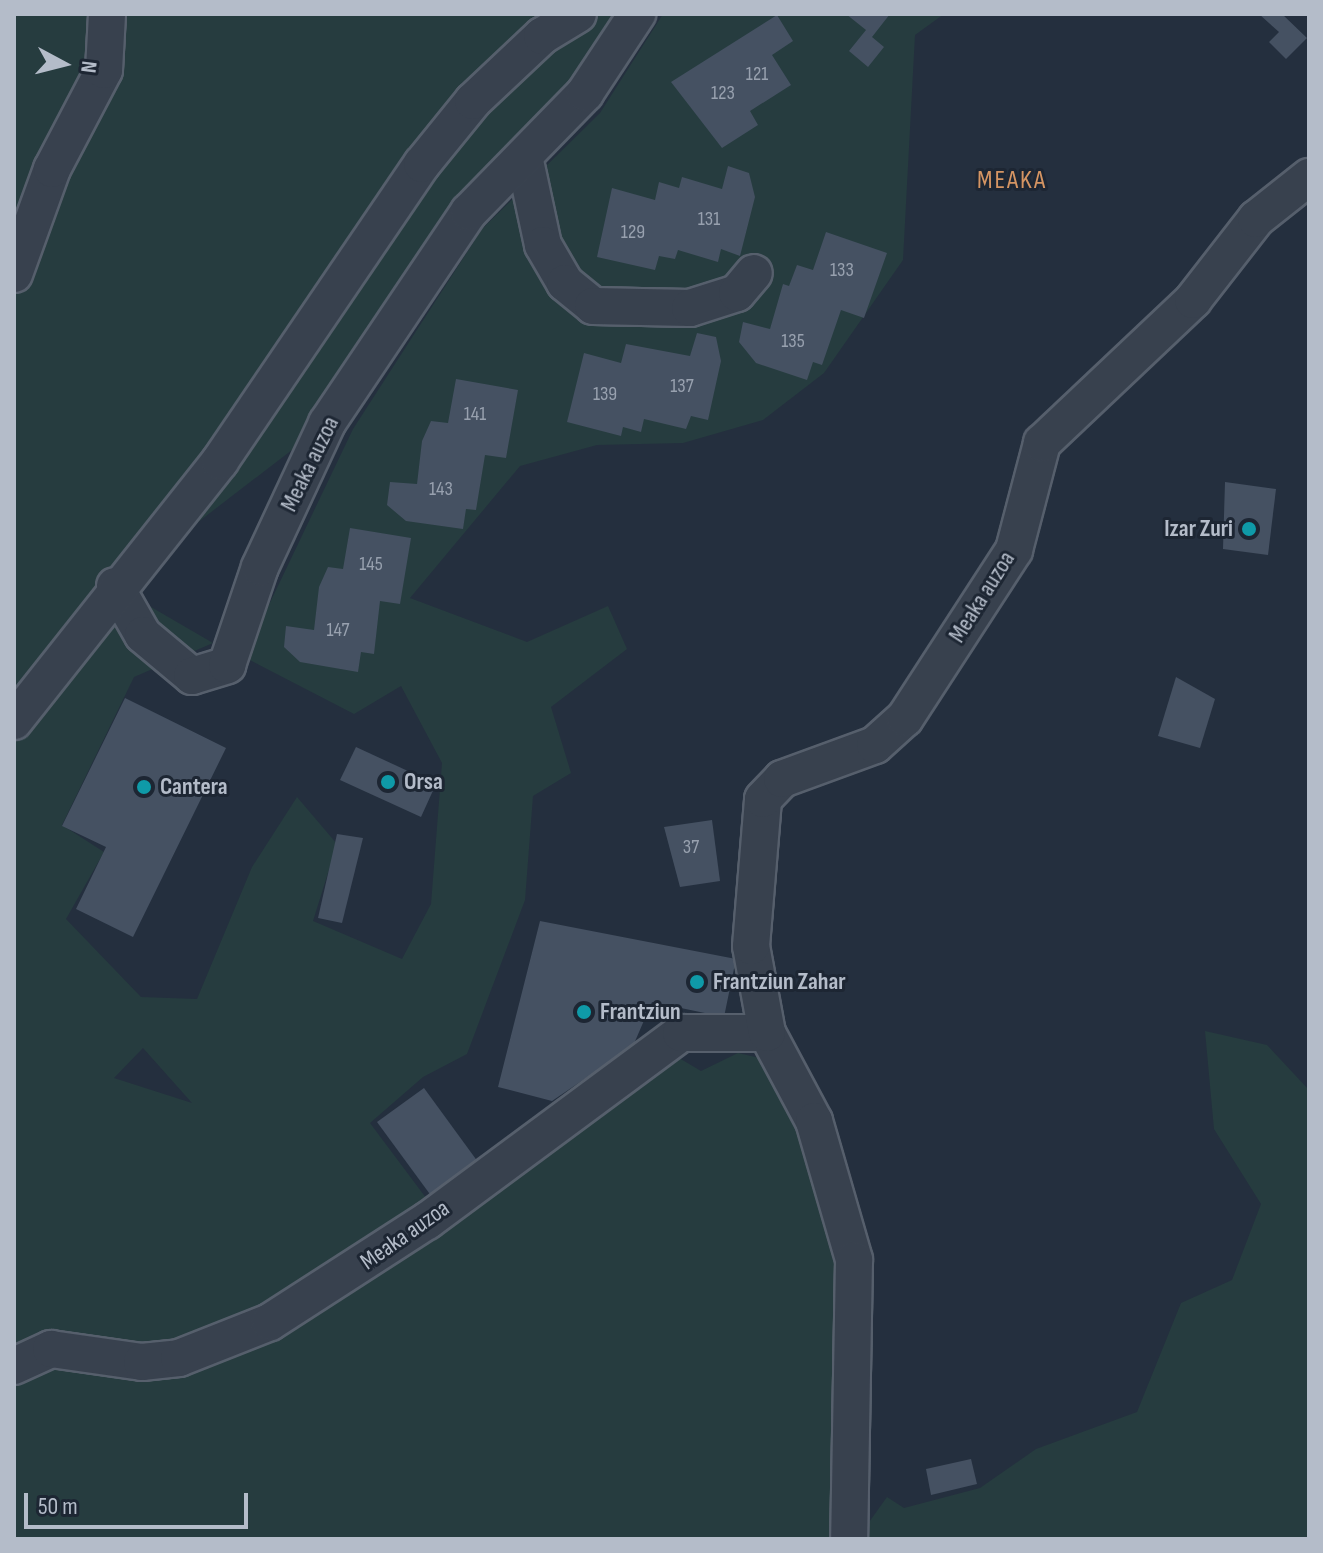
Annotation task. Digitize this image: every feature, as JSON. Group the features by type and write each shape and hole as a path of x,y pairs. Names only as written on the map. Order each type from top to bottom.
{"street":[{"path":"14,274 52,169 104,70 107,14"},
{"path":"14,721 115,586 220,461 422,164 485,90 578,14"},
{"name":"Meaka auzoa","path":"115,586 143,635 192,676 227,665 260,567 327,423 469,212 525,161 585,93 637,14"},
{"path":"525,161 543,245 565,283 593,306 690,308 737,293 754,273"},
{"name":"Meaka auzoa","path":"849,1539 854,1260 814,1121 767,1033 751,946 763,799 782,779 875,745 905,718 1014,550 1042,443 1193,300 1256,219 1309,177"},
{"name":"Meaka auzoa","path":"14,1366 51,1349 142,1362 179,1358 270,1322 427,1221 681,1033 767,1033"}],"green space":[{"path":"14,14 637,14 327,423 115,586 213,643 134,677 62,825 104,852 66,919 141,997 197,999 252,867 297,797 337,844 313,921 402,959 431,904 442,763 401,686 354,714 244,657 353,429 482,229 600,113 663,14 944,14 915,35 903,260 824,373 763,420 683,443 597,445 520,466 410,598 527,642 608,606 627,649 551,707 571,773 533,796 525,900 467,1054 423,1077 370,1123 444,1222 619,1092 679,1058 701,1071 738,1053 764,1059 806,1124 844,1266 844,1539 14,1539","holes":["143,1048 192,1103 114,1078"]},
{"path":"1205,1031 1267,1045 1309,1090 1309,1539 857,1539 887,1497 904,1508 980,1488 1036,1449 1137,1412 1181,1303 1232,1280 1261,1204 1214,1129"}],"building":[{"path":"846,14 890,14 872,37 884,47 868,67 849,51 866,30"},
{"path":"1259,14 1282,14 1307,38 1286,59 1269,42 1279,32"},
{"path":"777,15 793,41 772,55 791,85 750,111 758,125 722,148 671,82"},
{"path":"728,166 749,173 755,197 740,256 721,249 718,262 678,250 675,259 659,256 655,270 597,257 612,188 655,200 659,182 679,188 682,177 722,189"},
{"path":"826,232 887,253 864,318 841,310 822,365 813,362 807,380 756,363 739,342 743,322 770,329 783,284 789,286 797,265 813,270"},
{"path":"697,333 716,337 721,361 708,420 691,416 686,429 644,419 641,432 623,427 621,436 567,422 584,353 621,363 626,344 690,356"},
{"path":"456,379 518,390 506,458 485,455 476,510 466,509 463,529 406,521 387,505 390,482 417,484 422,441 431,421 448,423"},
{"name":"Izar Zuri","path":"1225,482 1276,489 1268,555 1223,549"},
{"path":"350,528 411,538 400,604 380,601 374,654 361,652 358,672 300,662 284,647 286,626 314,630 319,587 328,567 343,569"},
{"path":"1176,677 1215,699 1200,748 1158,736"},
{"name":"Cantera","path":"125,698 226,748 133,937 76,909 106,847 62,826"},
{"name":"Orsa","path":"356,747 436,784 421,817 340,780"},
{"path":"712,820 720,881 680,887 664,827"},
{"path":"337,834 363,838 342,923 318,918"},
{"name":"Frantziun","path":"540,921 736,959 724,1017 652,1002 633,1046 552,1101 498,1087"},
{"path":"424,1088 478,1162 432,1197 377,1122"},
{"path":"971,1459 977,1484 931,1495 926,1469"}],"place":[{"name":"Izar Zuri","path":"1249,529"},
{"name":"Orsa","path":"388,782"},
{"name":"Cantera","path":"144,787"},
{"name":"Frantziun Zahar","path":"697,982"},
{"name":"Frantziun","path":"584,1012"}],"district":[{"name":"MEAKA","path":"1012,181"}]}
